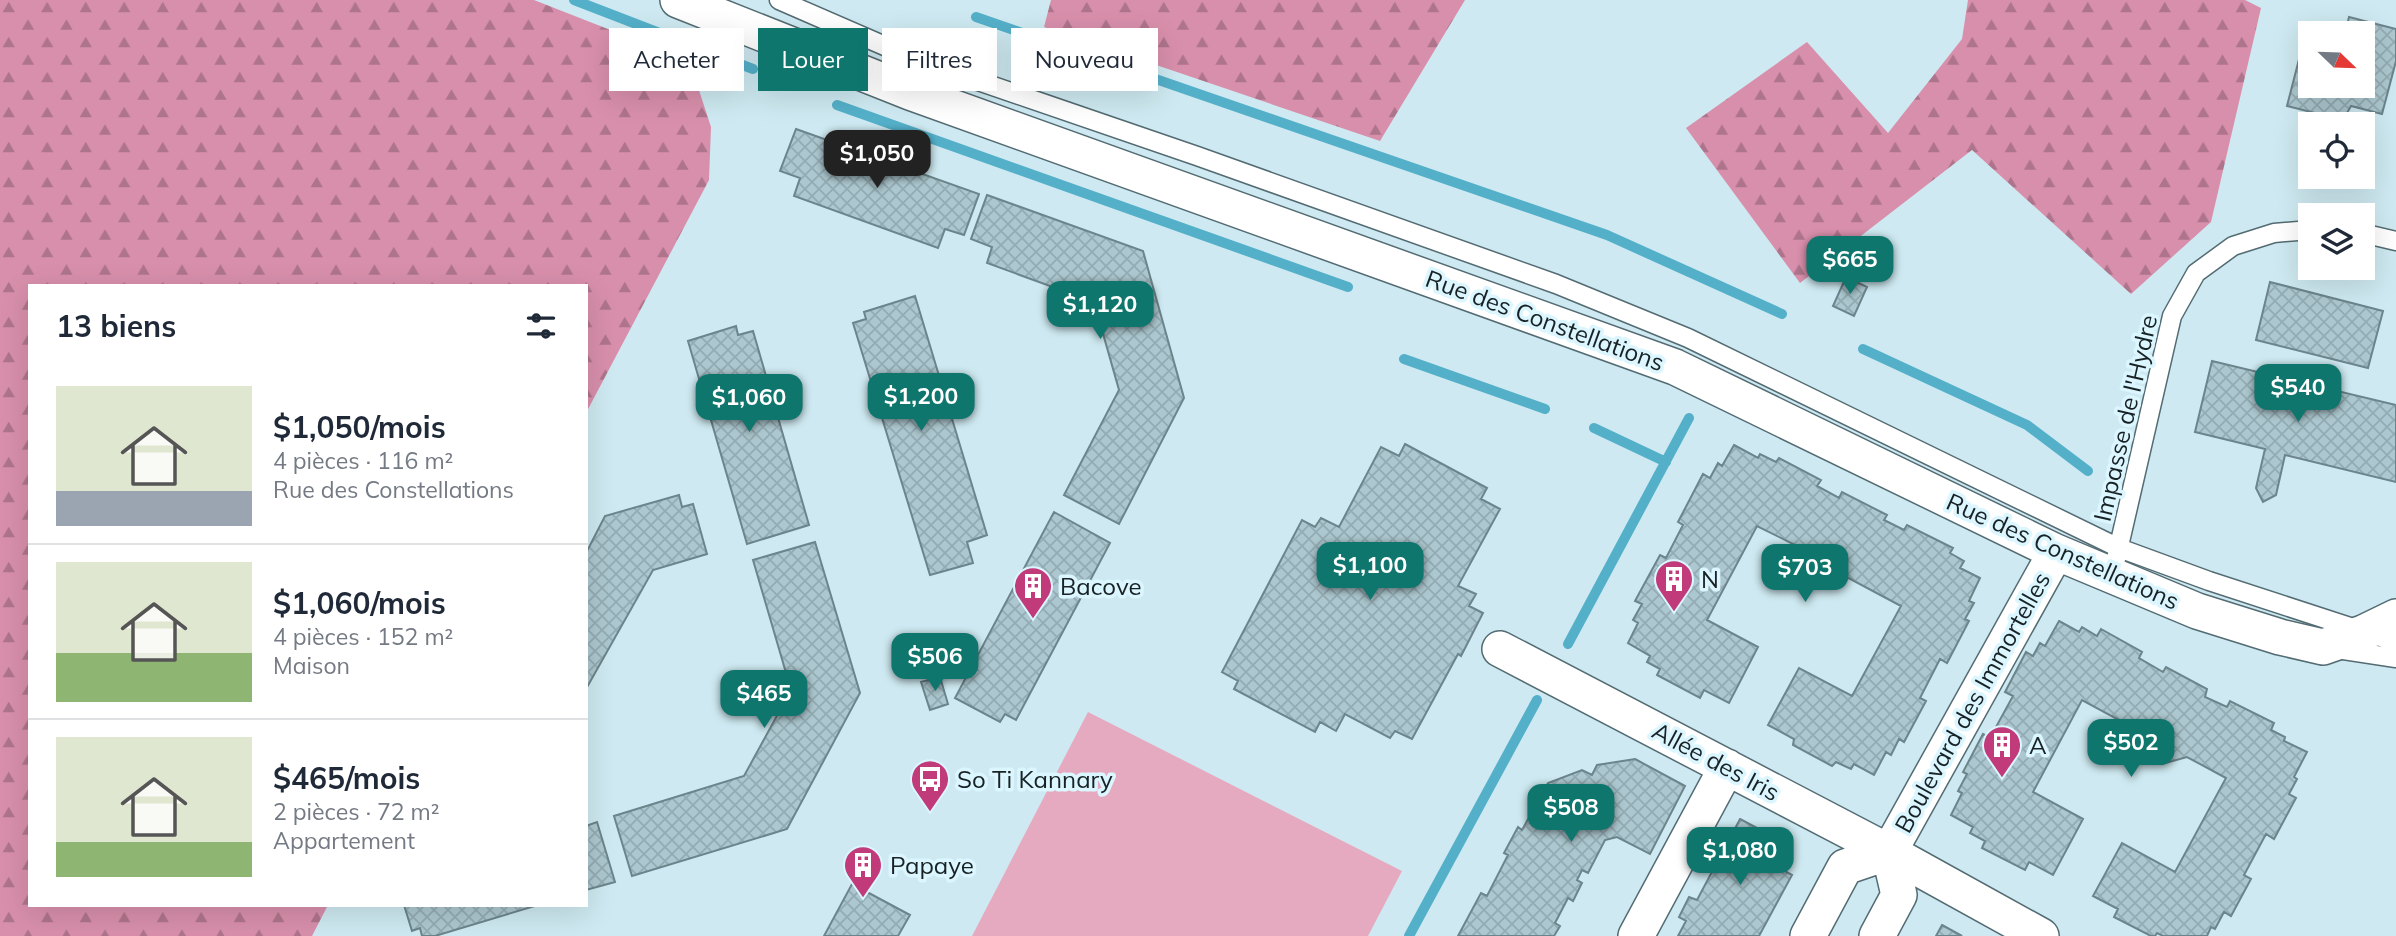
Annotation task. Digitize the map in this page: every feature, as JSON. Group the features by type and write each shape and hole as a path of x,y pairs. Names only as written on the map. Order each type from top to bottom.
{"street":[{"name":"Rue des Constellations","path":"678,0 910,92 1675,367 2056,552 2115,562 2197,611 2280,637 2323,647"},
{"name":"Boulevard des Immortelles","path":"1808,936 1845,867 1889,852 2056,552"},
{"path":"2323,647 2363,633 2396,617"},
{"name":"Allée des Iris","path":"1500,649 1889,852 2041,936"},
{"path":"1636,936 1727,767"},
{"name":"Boulevard des Immortelles","path":"1877,936 1899,895 1889,852"}],"lane":[{"path":"779,0 917,60 1470,252 1700,344 2115,562 2209,581 2396,642"},
{"name":"Impasse de l'Hydre","path":"2115,562 2172,316 2196,274 2232,246 2274,233 2298,231"},
{"path":"2375,236 2396,241"},
{"path":"2323,647 2396,658"}],"shaded area":[{"path":"1088,712 1402,871 1368,936 972,936"}],"green space":[{"path":"0,0 534,0 609,29 609,91 699,91 711,127 709,180 588,409 588,284 28,284 28,907 327,907 312,936 0,936"},
{"path":"1051,0 1465,0 1380,141 1158,66 1158,28 1044,27"},
{"path":"1968,0 2245,0 2261,8 2211,222 2131,294 1972,150 1800,283 1686,128 1807,42 1888,133 1962,39"}],"building":[{"path":"2349,17 2365,21 2348,21"},
{"path":"2375,24 2396,29 2396,61 2382,114 2351,106 2348,112 2311,112 2287,106 2298,63 2298,98 2375,98"},
{"path":"796,129 979,194 964,235 945,229 938,248 794,196 800,178 780,171"},
{"path":"987,195 1143,251 1184,398 1119,524 1064,495 1119,390 1094,302 987,263 992,247 971,239"},
{"path":"1846,277 1867,287 1854,316 1833,306"},
{"path":"2270,282 2383,311 2368,368 2256,340"},
{"path":"915,296 987,535 967,542 973,563 930,575 853,323 866,319 864,312"},
{"path":"736,326 738,335 753,331 809,525 747,544 688,341"},
{"path":"2212,361 2396,405 2396,482 2285,455 2276,495 2263,502 2256,488 2265,449 2195,432"},
{"path":"1405,444 1487,488 1481,499 1500,509 1458,586 1476,594 1469,606 1483,613 1412,739 1395,731 1390,738 1345,714 1336,731 1320,722 1315,732 1234,689 1238,681 1222,672 1302,520 1315,527 1321,518 1339,527 1381,447 1399,456"},
{"name":"N","path":"1734,445 1758,458 1760,454 1776,462 1779,458 1821,480 1817,486 1839,498 1842,492 1887,515 1884,520 1904,530 1907,525 1953,548 1950,553 1964,561 1960,568 1980,578 1969,601 1974,603 1965,619 1969,621 1947,663 1940,659 1920,698 1926,701 1904,742 1899,739 1891,755 1886,752 1874,775 1854,764 1851,769 1836,762 1832,766 1793,745 1794,739 1768,725 1799,668 1852,696 1901,606 1826,566 1804,571 1799,547 1757,526 1707,620 1758,647 1729,703 1704,690 1700,698 1657,675 1660,669 1647,662 1650,656 1628,643 1638,623 1633,620 1642,604 1635,601 1660,555 1666,558 1683,525 1678,522 1703,474 1710,478 1718,463 1722,466"},
{"path":"679,495 682,507 693,504 707,554 653,570 588,685 588,549 605,516"},
{"name":"Bacove","path":"1054,512 1110,543 1016,720 1005,714 1000,722 955,698"},
{"path":"815,542 860,693 787,829 632,876 614,816 744,776 791,690 753,560"},
{"name":"A","path":"2059,621 2079,632 2082,627 2097,636 2101,629 2142,652 2139,658 2163,672 2166,667 2207,689 2205,697 2227,707 2230,701 2274,723 2271,730 2285,737 2284,741 2307,752 2294,777 2297,779 2289,794 2296,798 2274,839 2266,834 2244,875 2251,879 2231,916 2224,912 2215,929 2211,927 2207,936 2163,936 2157,933 2151,936 2114,917 2118,909 2093,896 2122,843 2175,872 2226,778 2187,757 2162,764 2156,740 2082,700 2033,792 2083,819 2053,875 2029,862 2025,870 1982,848 1985,841 1970,833 1973,827 1951,815 1962,793 1958,791 1967,774 1963,772 1983,734 1990,738 2013,696 2005,692 2026,652 2033,656 2040,643 2045,646"},
{"path":"940,677 948,704 930,710 921,682"},
{"path":"1635,759 1685,786 1650,854 1617,837 1605,840 1588,873 1582,870 1577,880 1582,883 1573,901 1568,898 1555,923 1560,926 1554,936 1458,936 1481,893 1487,896 1508,855 1504,853 1518,827 1522,830 1548,783 1582,770 1592,775 1597,765"},
{"path":"1740,819 1791,846 1779,868 1792,875 1759,936 1678,936 1686,921 1679,917 1689,897 1697,900"},
{"path":"597,822 615,882 588,889 588,825"},
{"name":"Papaye","path":"852,884 910,915 898,936 824,936"},
{"path":"405,907 531,907 435,936 422,936 420,928 412,931"},
{"path":"1942,925 1962,936 1936,936"}],"waterway":[{"path":"574,0 753,69"},
{"path":"976,17 1607,235 1782,314"},
{"path":"837,105 1348,287"},
{"path":"1863,349 2027,425 2088,471"},
{"path":"1404,359 1545,409"},
{"path":"1568,644 1689,418"},
{"path":"1594,428 1666,462"},
{"path":"1409,936 1537,700"}],"place":[{"name":"N","path":"1674,613"},
{"name":"Bacove","path":"1033,620"},
{"name":"A","path":"2002,779"},
{"name":"So Ti Kannary","path":"930,813"},
{"name":"Papaye","path":"863,899"}]}
